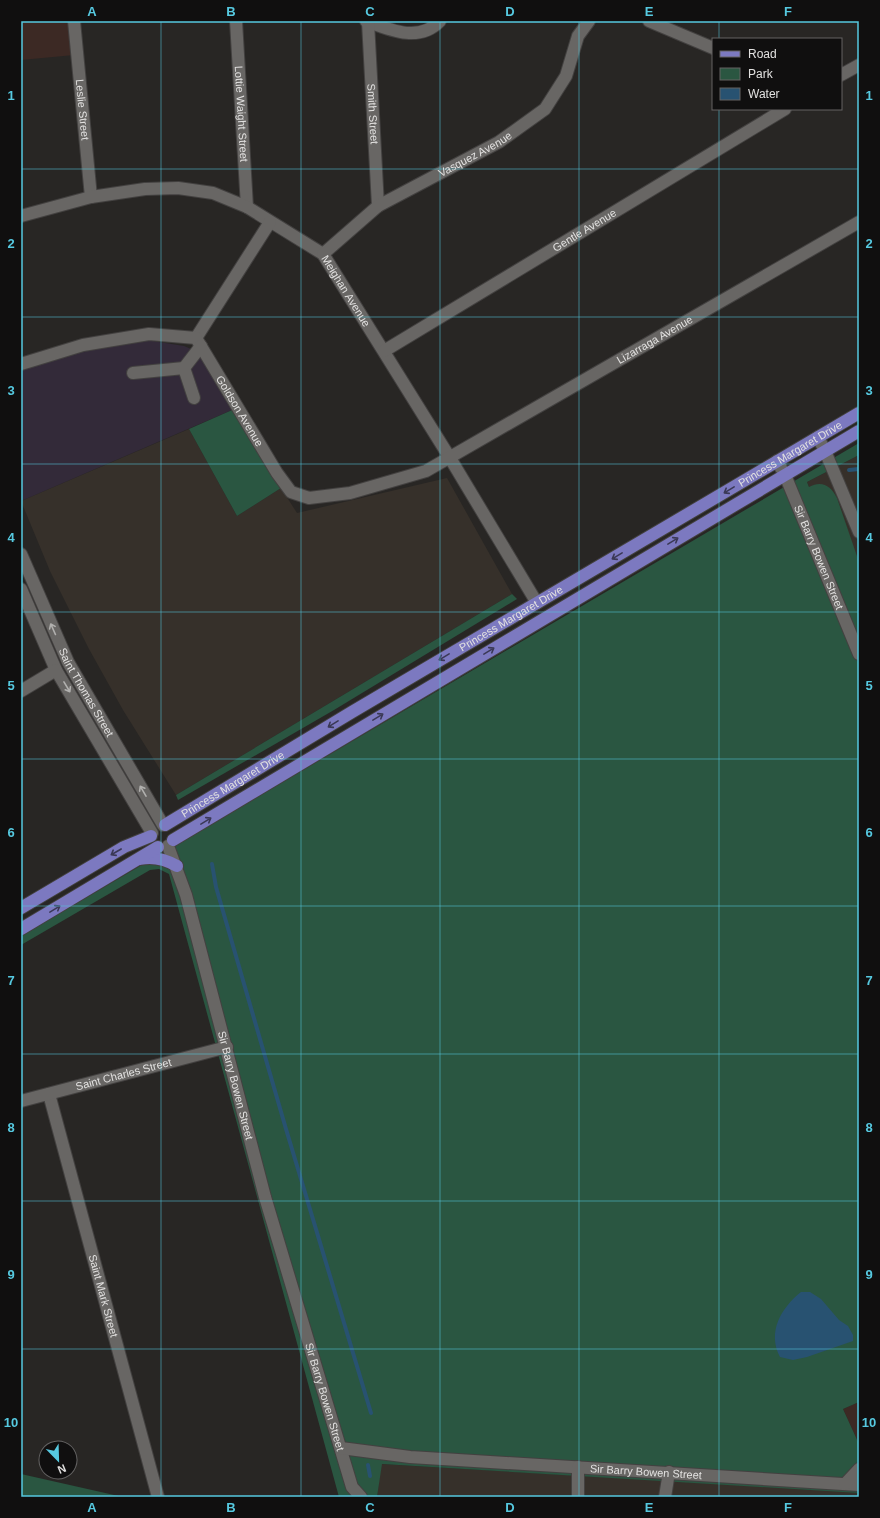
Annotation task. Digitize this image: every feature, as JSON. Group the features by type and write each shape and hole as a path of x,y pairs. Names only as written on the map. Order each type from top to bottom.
{"main road":[{"name":"Princess Margaret Drive","path":"164,825 359,708 859,413"},
{"name":"Princess Margaret Drive","path":"21,929 859,431"},
{"path":"21,908 124,847 151,835 156,827 164,825 172,831 166,844 153,842 151,835"},
{"path":"137,860 158,858 168,861 176,866"}],"street":[{"name":"Leslie Street","path":"74,21 91,198"},
{"name":"Lottie Waight Street","path":"236,21 248,207"},
{"path":"367,21 390,30 410,34 420,33 430,29 440,21"},
{"name":"Smith Street","path":"367,21 378,206"},
{"name":"Vasquez Avenue","path":"323,254 378,206 499,142 544,109 566,76 578,36 588,21"},
{"path":"649,21 712,48"},
{"path":"842,74 859,65"},
{"name":"Gentle Avenue","path":"384,351 782,110"},
{"name":"Meighan Avenue","path":"21,216 91,198 145,189 178,188 213,194 248,207 323,254 450,458 537,603"},
{"path":"194,398 184,368 270,222"},
{"name":"Lizarraga Avenue","path":"450,458 859,222"},
{"path":"21,364 83,345 149,334 198,342"},
{"name":"Goldson Avenue","path":"198,342 277,473 291,492 309,498 350,493 426,470 450,458"},
{"path":"133,373 184,368"},
{"path":"818,437 859,532"},
{"name":"Sir Barry Bowen Street","path":"777,461 785,475 859,654"},
{"name":"Saint Thomas Street","path":"21,554 68,662 164,825"},
{"name":"Saint Thomas Street","path":"21,589 56,670 151,835"},
{"path":"32,614 44,608"},
{"path":"21,691 56,670"},
{"name":"Sir Barry Bowen Street","path":"166,844 176,866 186,895 265,1197 341,1448 410,1457 859,1485"},
{"name":"Saint Charles Street","path":"21,1102 227,1047"},
{"name":"Saint Mark Street","path":"49,1094 158,1497"},
{"path":"341,1448 352,1487 360,1497"},
{"path":"578,1467 578,1497"},
{"path":"845,1484 859,1469"},
{"path":"665,1497 669,1472"}],"shaded area":[{"path":"21,21 69,21 74,55 21,60"},
{"path":"127,341 153,341 184,346 203,354 239,407 21,501 21,368 89,347"},
{"path":"189,429 237,516 281,488 297,513 447,478 512,594 176,795 123,710 89,649 50,571 21,501"},
{"path":"859,455 859,606 807,482"},
{"path":"859,1402 859,1444 843,1409"},
{"path":"381,1464 843,1491 859,1493 859,1497 377,1497"}],"green space":[{"path":"239,407 281,488 237,516 189,429"},
{"path":"859,443 859,455 807,482 809,487 818,484 826,485 835,494 859,562 859,1402 843,1409 859,1444 859,1493 382,1464 377,1497 339,1497 169,874 159,869 150,870 21,945 21,936"},
{"path":"512,594 517,599 334,710 178,800 176,795"},
{"path":"21,1474 38,1478 38,1480 48,1480 123,1497 21,1497"}],"water":[{"path":"801,1292 810,1292 821,1299 839,1320 848,1326 853,1335 853,1341 807,1357 793,1360 780,1357 776,1348 775,1339 778,1321 787,1305"}],"waterway":[{"path":"849,470 859,469"},
{"path":"212,864 216,887 286,1129 371,1413"},
{"path":"368,1465 370,1476"}]}
